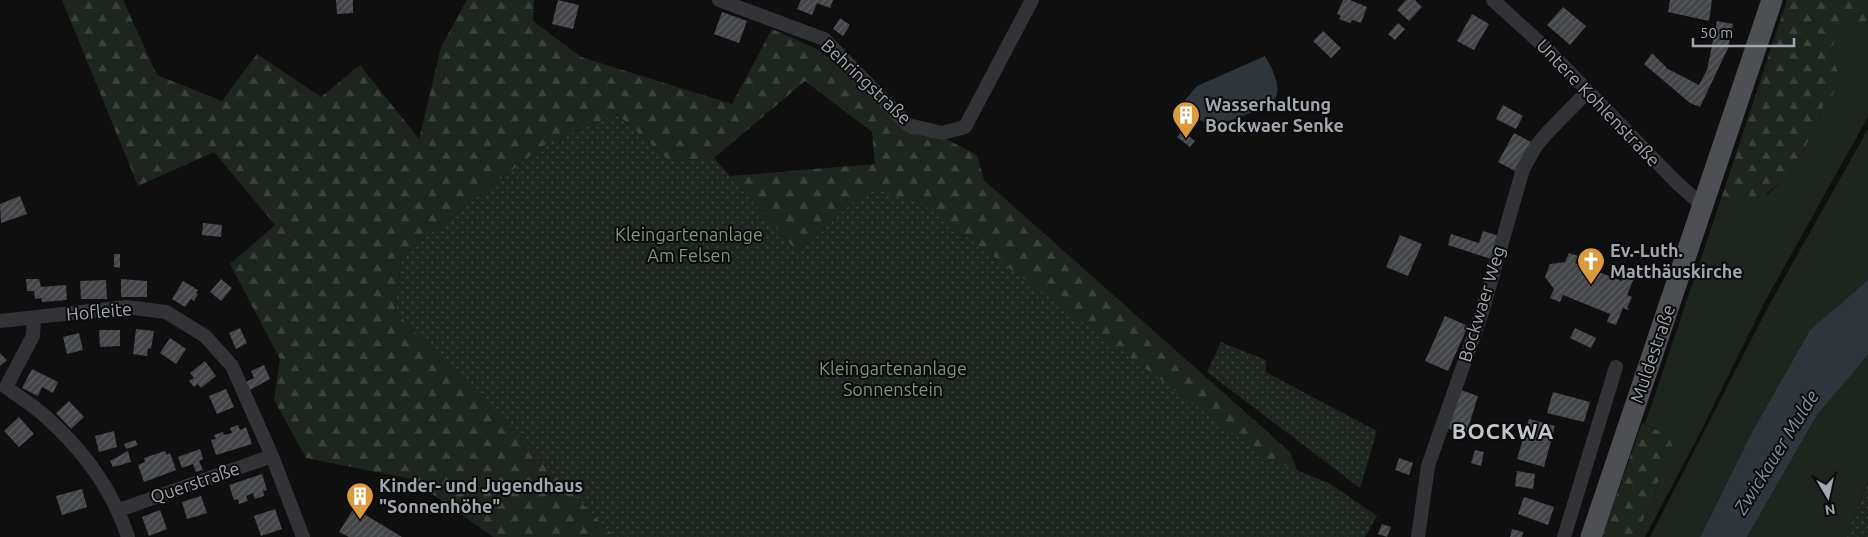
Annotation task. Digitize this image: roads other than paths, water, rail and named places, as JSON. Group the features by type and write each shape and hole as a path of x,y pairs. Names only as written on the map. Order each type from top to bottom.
{"main road":[{"name":"Muldestraße","path":"1591,537 1772,0"}],"street":[{"name":"Behringstraße","path":"719,0 824,39 908,125 942,133 965,127 1032,0"},
{"name":"Untere Kohlenstraße","path":"1493,0 1550,52 1676,182 1703,206"},
{"name":"Bockwaer Weg","path":"1418,537 1428,466 1482,312 1523,169 1536,146 1587,92"},
{"name":"Hofleite","path":"0,321 126,307 166,312 205,336 232,366 272,456 303,537"},
{"path":"34,318 33,336 3,390 46,417 96,472 119,510 128,537"},
{"path":"1564,537 1616,367"},
{"name":"Querstraße","path":"119,510 272,456"}],"water":[{"path":"1265,56 1275,76 1277,87 1276,97 1272,101 1258,110 1215,126 1185,114 1185,100 1197,86"},
{"name":"Zwickauer Mulde","path":"1868,280 1868,355 1817,415 1747,537 1700,537 1752,432 1810,330"}],"place":[{"name":"Wasserhaltung Bockwaer Senke","path":"1186,139"},
{"name":"Ev.-Luth. Matthäuskirche","path":"1591,285"},
{"name":"Kinder- und Jugendhaus \"Sonnenhöhe\"","path":"360,520"}],"district":[{"name":"BOCKWA","path":"1503,431"}],"park label":[{"name":"Kleingartenanlage Am Felsen","path":"689,245"},
{"name":"Kleingartenanlage Sonnenstein","path":"893,379"}]}
